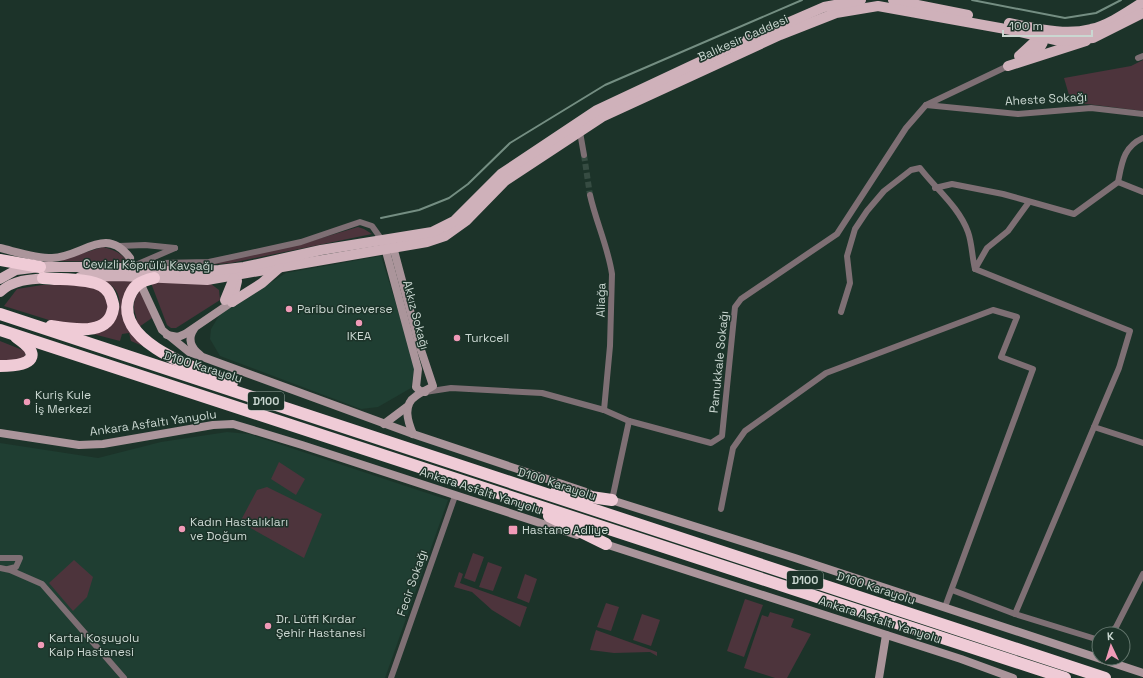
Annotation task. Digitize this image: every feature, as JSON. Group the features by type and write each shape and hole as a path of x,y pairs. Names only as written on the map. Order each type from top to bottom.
{"highway":[{"path":"0,260 42,273 101,286 110,293 114,306 111,317 106,323 91,330 28,323"},
{"path":"154,278 139,282 132,291 129,300 129,318 133,327 140,336 167,355 286,407"},
{"name":"D100 Karayolu","path":"0,314 1105,678"},
{"name":"D100","path":"0,330 1065,678"},
{"path":"0,366 24,364 29,359 31,353 29,348 12,334"},
{"path":"504,481 564,493 612,500"},
{"path":"510,497 606,544"}],"main road":[{"name":"Balıkesir Caddesi","path":"386,239 432,232 446,227 454,221 501,174 597,110 727,49 824,7 861,0"},
{"name":"Balıkesir Caddesi","path":"893,0 1041,34 1060,41 1093,33 1143,14"},
{"name":"Balıkesir Caddesi","path":"1093,33 1143,2"},
{"name":"Balıkesir Caddesi","path":"390,249 427,242 445,236 466,221 505,181 602,117 780,35 836,13 878,6 1010,30 1041,34"},
{"path":"1010,30 1022,41 1022,58"},
{"path":"1008,66 1022,58 1076,46 1093,33"},
{"path":"1022,58 1041,34"},
{"path":"384,424 408,406 415,396 425,392 433,386 386,239"},
{"name":"Cevizli Köprülü Kavşağı","path":"0,292 8,285 26,280 42,273 129,263 145,269 182,272 219,270 244,267 321,250 386,239"},
{"path":"0,248 51,258 71,255 100,243 114,243 119,246 129,263"},
{"name":"Cevizli Köprülü Kavşağı","path":"0,279 16,270 42,273 207,280 280,268 342,255 390,249"},
{"name":"Akkız Sokağı","path":"390,249 418,369 416,387 420,391 425,392"},
{"path":"166,334 178,337 195,328 228,301 236,276 244,267"},
{"path":"166,334 179,332 188,327 228,301 262,283 280,268"},
{"path":"219,270 236,276"},
{"path":"207,280 222,287 228,301"},
{"path":"142,287 160,328 183,348 202,357 413,434 612,500 945,607 1143,674"},
{"path":"195,328 191,334 190,342 193,348 202,357"},
{"path":"408,406 406,416 413,434"},
{"name":"Ankara Asfaltı Yanyolu","path":"0,433 79,445 103,444 206,426 233,424 295,442 455,496 886,634 1013,678"},
{"path":"879,678 886,634"}],"street":[{"name":"Pamukkale Sokağı","path":"425,392 451,388 529,391 604,410 629,421 711,444 722,436 735,307 741,299 837,234 906,128 926,105 1008,66"},
{"name":"Aheste Sokağı","path":"926,105 1018,114 1091,108 1143,114"},
{"path":"580,132 584,155"},
{"path":"935,188 952,184 1003,194 1074,214 1118,182 1123,158 1133,143 1143,138"},
{"path":"841,312 850,283 847,256 856,228 867,211 884,191 911,170 920,168 935,188 952,204 968,232 974,269"},
{"path":"1118,182 1143,192"},
{"name":"Aliağa","path":"590,195 595,218 611,262 612,274 610,346 604,410"},
{"path":"974,269 987,248 1008,231 1029,202"},
{"path":"145,269 161,263 209,262 291,245 360,222 372,226 386,239"},
{"path":"119,246 145,245 171,246 175,248 129,263"},
{"path":"974,269 1130,331 1119,368 1015,614"},
{"path":"721,510 733,448 745,431 826,373 992,310 1016,317 1001,358 1033,369 945,607"},
{"path":"612,500 629,421"},
{"path":"1094,427 1143,443"},
{"name":"Fecir Sokağı","path":"391,678 455,496"},
{"path":"0,558 20,558 16,566 8,569"},
{"path":"0,568 8,569 42,584 124,678"},
{"path":"1117,626 1143,574"},
{"path":"952,590 1015,614 1091,638"}],"shaded area":[{"path":"1143,60 1143,111 1071,102 1064,78 1131,66"},
{"path":"358,227 372,234 231,263 203,265 298,245"},
{"path":"103,247 117,252 128,262 57,261"},
{"path":"381,256 415,365 411,388 378,407 361,409 220,356 210,339 211,329 220,314 286,273"},
{"path":"99,279 133,280 125,315 161,356 160,358 145,347 131,341 129,333 122,334 120,341 93,334 101,332 113,323 117,316 120,301 118,294 113,287"},
{"path":"154,281 211,284 219,290 220,300 176,328 171,328 167,325 151,283"},
{"path":"42,285 84,285 101,291 109,304 104,319 88,325 52,321 4,306 17,289"},
{"path":"141,288 152,318 139,327 136,323 134,303"},
{"path":"0,341 25,351 25,357 17,361 0,361"},
{"path":"227,432 249,434 448,500 385,678 0,678 0,443 98,458 161,442"},
{"path":"279,462 305,479 296,495 271,479"},
{"path":"267,487 322,514 304,558 240,522 257,490"},
{"path":"473,553 484,557 475,582 464,578"},
{"path":"74,560 93,577 87,597 73,611 49,583"},
{"path":"488,562 502,567 493,591 479,587"},
{"path":"459,572 463,574 460,583 527,607 520,627 492,610 472,592 454,587"},
{"path":"525,574 537,579 529,603 517,598"},
{"path":"745,599 763,605 744,657 727,651"},
{"path":"606,603 619,607 611,631 597,627"},
{"path":"770,612 794,619 791,627 811,634 787,678 775,678 744,668 762,615 768,617"},
{"path":"642,614 660,620 651,646 633,640"},
{"path":"596,630 657,652 657,656 650,652 614,653 590,650"}],"waterway":[{"path":"381,218 419,210 449,198 468,184 510,143 605,85 802,0"},
{"path":"972,0 1065,18 1096,13 1121,0"}],"tunnel":[{"path":"584,155 590,195"}],"place":[{"name":"Paribu Cineverse","path":"289,309"},
{"name":"IKEA","path":"359,323"},
{"name":"Turkcell","path":"457,338"},
{"name":"Kuriş Kule İş Merkezi","path":"27,402"},
{"name":"Kadın Hastalıkları ve Doğum","path":"182,529"},
{"name":"Hastane Adliye","path":"513,530"},
{"name":"Dr. Lütfi Kırdar Şehir Hastanesi","path":"268,626"},
{"name":"Kartal Koşuyolu Kalp Hastanesi","path":"41,645"}]}
